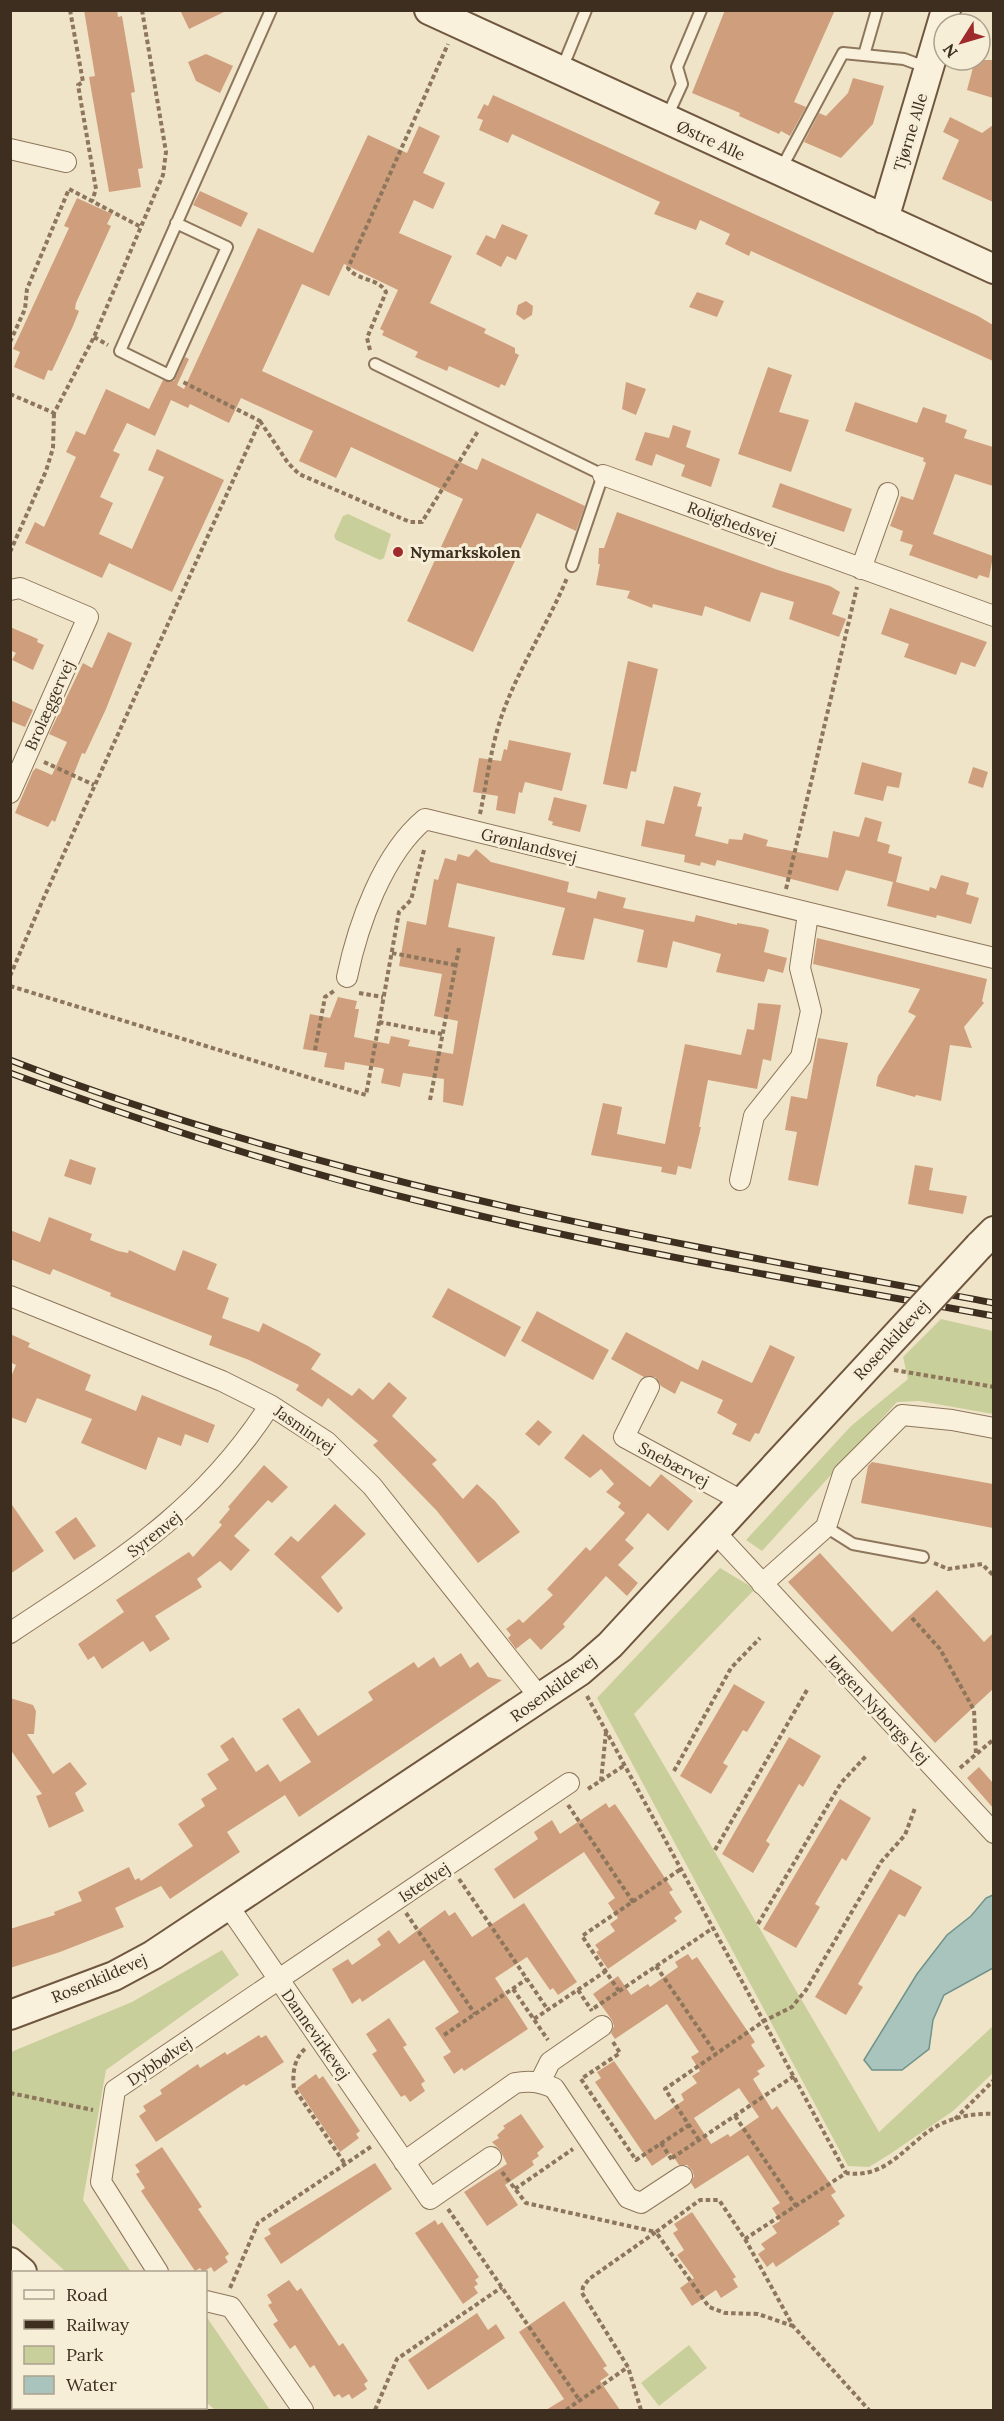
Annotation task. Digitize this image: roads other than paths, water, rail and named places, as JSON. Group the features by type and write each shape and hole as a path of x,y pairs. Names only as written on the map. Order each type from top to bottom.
{"street":[{"name":"Østre Alle","path":"429,10 993,269"},
{"name":"Tjørne Alle","path":"884,219 946,10"},
{"path":"10,149 66,162"},
{"name":"Rolighedsvej","path":"603,475 993,616"},
{"path":"861,569 888,493"},
{"name":"Brolæggervej","path":"10,590 20,588 88,617 10,793"},
{"name":"Grønlandsvej","path":"347,986 354,941 391,858 408,833 425,819 993,958"},
{"path":"740,1180 754,1116 801,1057 811,1011 800,968 808,914"},
{"name":"Rosenkildevej","path":"10,2015 114,1976 153,1955 541,1699 610,1645 742,1501 886,1361 986,1238"},
{"name":"Jasminvej","path":"10,1296 222,1382 270,1405 327,1442 372,1486 541,1699"},
{"name":"Snebærvej","path":"649,1387 624,1437 742,1501"},
{"name":"Syrenvej","path":"10,1633 143,1545 188,1507 223,1469 270,1405"},
{"path":"762,1584 826,1527 843,1474 902,1415 952,1420 993,1428"},
{"name":"Jørgen Nyborgs Vej","path":"714,1531 993,1833"},
{"name":"Istedvej","path":"279,1981 563,1786"},
{"name":"Dannevirkevej","path":"229,1907 430,2199 491,2157"},
{"name":"Dybbølvej","path":"157,2271 101,2182 114,2091 279,1981"},
{"path":"540,2082 550,2062 597,2018"},
{"path":"404,2162 515,2083 540,2082 554,2088 628,2198 641,2203 682,2176"},
{"path":"214,2303 231,2307 303,2410"}],"lane":[{"path":"176,223 227,247 169,375 120,351 176,223 271,10"},
{"path":"560,71 586,10"},
{"path":"666,120 682,84 677,67 701,10"},
{"path":"864,55 877,10"},
{"path":"780,172 843,52 904,59 929,69"},
{"path":"375,364 603,475 572,566"},
{"path":"826,1527 853,1544 923,1557"}],"water":[{"path":"993,1895 993,1968 944,1995 933,2020 929,2049 902,2070 872,2070 864,2060 917,1974 947,1935 971,1916 986,1898"}],"railway":[{"path":"10,1060 130,1103 251,1141 373,1175 620,1231 994,1303"},
{"path":"10,1073 223,1146 330,1178 439,1206 646,1252 994,1316"}],"place":[{"name":"Nymarkskolen","path":"398,552"}]}
